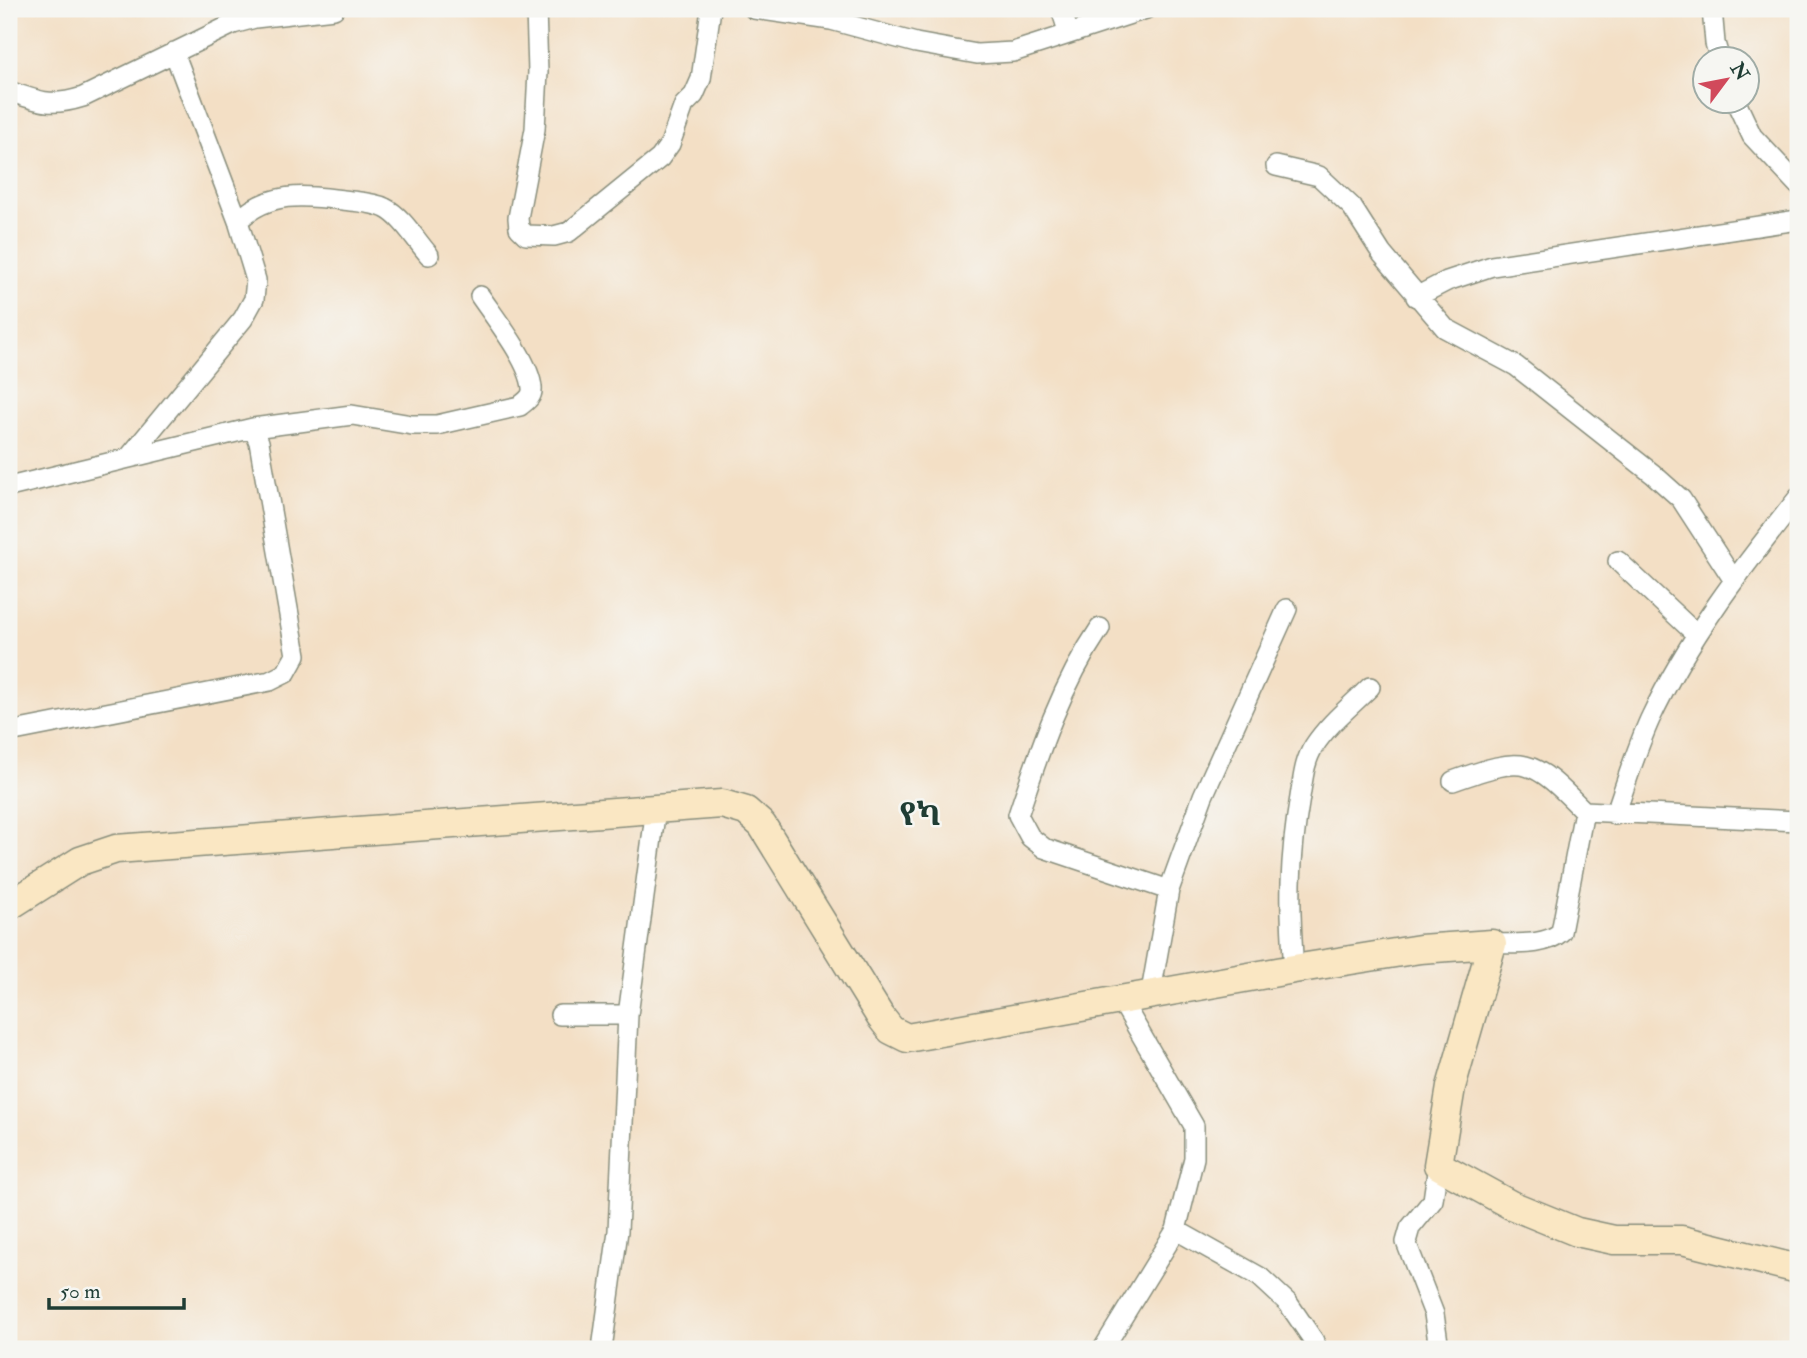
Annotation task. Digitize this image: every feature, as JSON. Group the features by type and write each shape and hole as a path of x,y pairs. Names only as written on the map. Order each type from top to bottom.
{"street":[{"path":"9,92 42,104 62,104 83,97 233,24 255,18 334,9"},
{"path":"536,9 538,72 535,129 518,218 520,228 526,235 554,236 569,232 585,222 660,158 670,144 684,105 694,95 701,79 711,9"},
{"path":"754,9 834,15 916,43 977,54 1013,52 1146,9"},
{"path":"1061,9 1069,34"},
{"path":"1712,9 1716,46"},
{"path":"131,456 243,319 254,299 256,280 238,221 174,52"},
{"path":"1743,116 1752,136 1798,185"},
{"path":"1276,166 1319,176 1352,207 1382,254 1445,328 1516,366 1681,499 1733,579"},
{"path":"238,221 252,207 286,196 308,195 374,205 388,209 429,256"},
{"path":"1416,297 1447,281 1492,266 1798,220"},
{"path":"9,487 253,428 352,415 412,425 437,425 520,406 530,398 532,388 514,346 480,296"},
{"path":"9,732 270,681 286,673 296,655 259,442 253,428"},
{"path":"1615,814 1650,720 1696,634 1733,579 1798,498"},
{"path":"1618,561 1696,634"},
{"path":"1151,992 1169,890 1203,796 1287,609"},
{"path":"1100,628 1075,666 1046,730 1018,815 1030,837 1044,848 1169,890"},
{"path":"1294,969 1289,893 1292,846 1305,766 1313,747 1328,727 1370,687"},
{"path":"1453,781 1496,765 1514,762 1530,765 1553,780 1584,811 1798,821"},
{"path":"9,906 80,861 116,849 722,804 746,811 762,825 880,1016 891,1030 907,1038 1121,1000 1151,992 1420,949 1554,939 1561,932 1584,811"},
{"path":"602,1349 618,1231 628,1015 656,808"},
{"path":"1439,1349 1434,1314 1406,1242 1410,1228 1433,1200 1451,1087 1492,944"},
{"path":"1103,1349 1176,1230 1194,1158 1194,1126 1121,1000"},
{"path":"560,1015 628,1015"},
{"path":"1438,1165 1511,1205 1577,1233 1614,1240 1682,1240 1798,1269"},
{"path":"1176,1230 1260,1277 1288,1303 1314,1342"}],"district":[{"name":"የካ","path":"920,815"}]}
